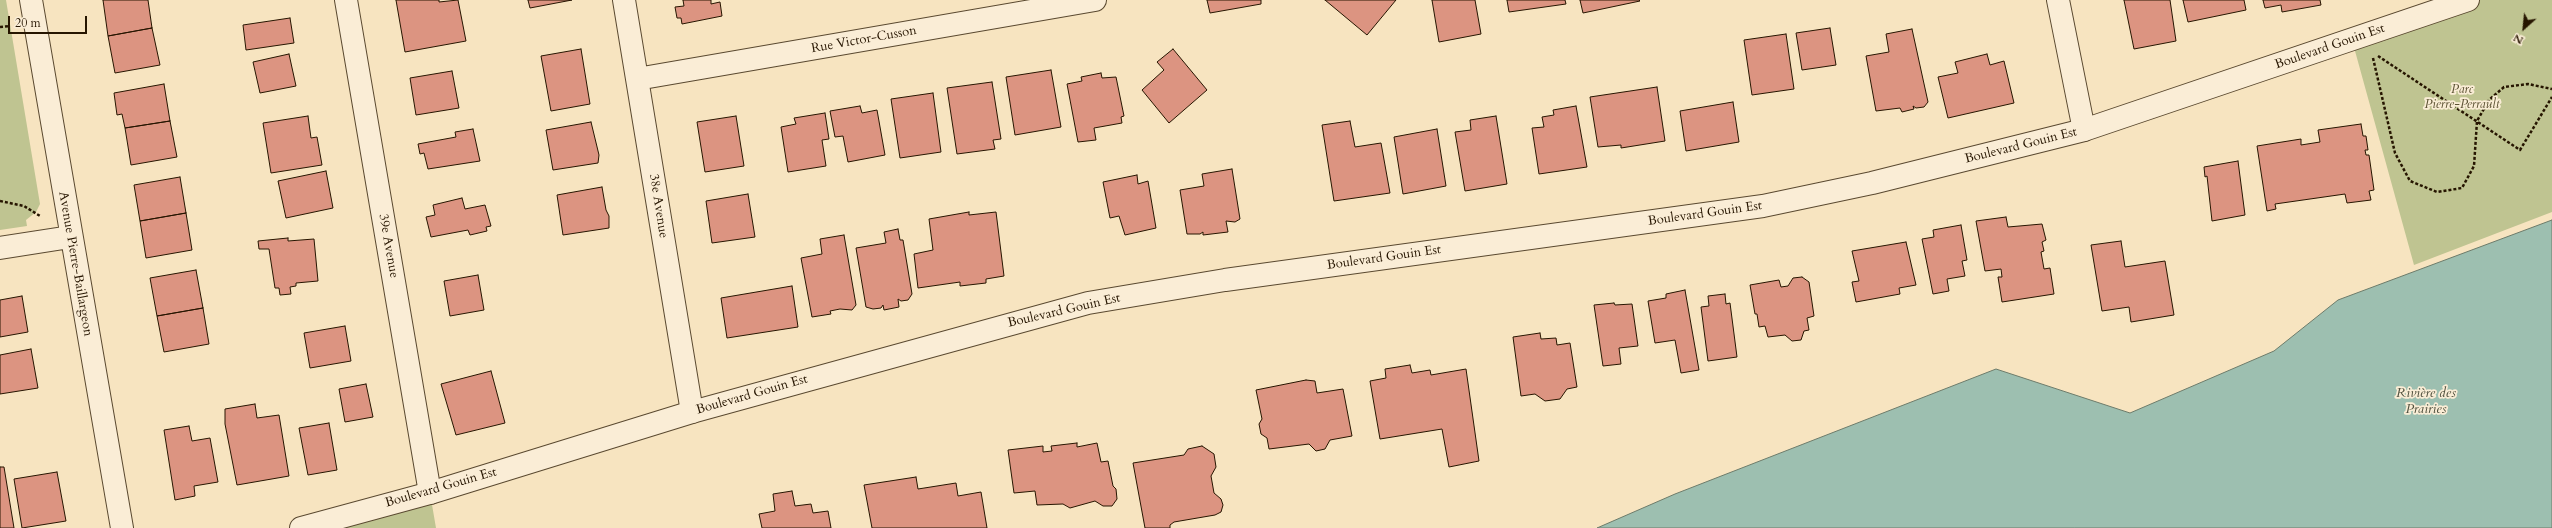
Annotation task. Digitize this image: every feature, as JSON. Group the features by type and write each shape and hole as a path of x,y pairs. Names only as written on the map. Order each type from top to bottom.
{"street":[{"name":"Avenue Pierre-Baillargeon","path":"31,0 70,236 122,528"},
{"name":"39e Avenue","path":"346,0 430,493"},
{"name":"38e Avenue","path":"624,0 692,412"},
{"name":"Rue Victor-Cusson","path":"637,79 1093,0"},
{"path":"2058,0 2084,130"},
{"name":"Boulevard Gouin Est","path":"301,528 430,493 692,412 1088,303 1225,280 1763,206 1872,183 2084,130 2468,0"},
{"path":"0,248 70,236"}],"path":[{"path":"2552,89 2528,84 2504,87 2489,100 2477,121 2474,166 2462,188 2437,192 2410,181 2395,152 2372,53 2477,121 2520,150 2552,97"}],"green space":[{"path":"0,0 6,0 40,204 36,212 26,220 27,226 0,230"},
{"name":"Parc Pierre-Perrault","path":"2466,0 2552,0 2552,212 2414,265 2352,40"},
{"path":"430,493 436,528 301,528"}],"water":[{"name":"Rivière des Prairies","path":"2552,220 2552,528 1597,528 1675,494 1996,369 2130,413 2274,351 2338,300"}],"building":[{"path":"103,0 148,0 152,28 108,36"},
{"path":"396,0 439,0 439,2 458,0 466,41 405,52"},
{"path":"528,0 572,0 530,8"},
{"path":"683,0 711,0 711,4 720,2 722,16 682,24 681,18 677,18 675,7 684,6"},
{"path":"1207,0 1261,0 1261,4 1210,13"},
{"path":"1325,0 1396,0 1367,35"},
{"path":"1432,0 1475,0 1481,34 1439,42"},
{"path":"1507,0 1565,0 1566,4 1509,12"},
{"path":"1580,0 1639,0 1640,1 1583,13"},
{"path":"2124,0 2170,0 2176,41 2134,49"},
{"path":"2183,0 2244,0 2246,10 2188,22"},
{"path":"2263,0 2320,0 2321,5 2282,12 2281,5 2265,8"},
{"path":"290,18 294,43 246,50 243,25"},
{"path":"152,28 160,65 115,73 108,36"},
{"path":"1830,28 1836,65 1802,70 1796,33"},
{"path":"1912,29 1928,102 1924,107 1916,108 1913,106 1914,109 1902,112 1900,108 1876,111 1866,56 1889,52 1886,34"},
{"path":"1786,34 1794,89 1752,95 1744,40"},
{"path":"581,49 590,104 551,111 541,56"},
{"path":"1173,49 1207,90 1169,123 1142,90 1164,70 1157,62"},
{"path":"289,54 296,86 260,93 253,62"},
{"path":"1987,54 1990,65 2004,61 2014,103 1948,118 1938,77 1958,73 1955,62"},
{"path":"1051,70 1061,127 1015,135 1006,77"},
{"path":"452,71 459,108 416,115 410,78"},
{"path":"1101,73 1102,78 1116,77 1124,116 1121,117 1122,123 1094,128 1096,140 1078,142 1067,84 1082,81 1081,77"},
{"path":"992,82 1001,139 993,140 995,149 957,154 947,88"},
{"path":"164,84 170,121 125,128 122,114 117,115 114,93"},
{"path":"1657,87 1665,141 1621,148 1621,145 1598,147 1590,97"},
{"path":"933,93 941,152 900,158 891,99"},
{"path":"1733,102 1739,142 1686,151 1680,111"},
{"path":"860,106 862,113 877,110 885,155 848,162 843,136 835,137 830,111"},
{"path":"1576,106 1587,167 1539,174 1532,128 1544,127 1542,117 1554,115 1553,110"},
{"path":"825,113 829,139 822,140 826,166 788,172 781,127 796,124 794,118"},
{"path":"308,116 311,138 317,137 322,165 271,173 263,123"},
{"path":"736,116 744,166 705,172 697,122"},
{"path":"1496,116 1507,184 1465,191 1455,132 1471,130 1470,120"},
{"path":"170,121 177,157 131,165 125,128"},
{"path":"1350,121 1355,147 1381,143 1390,193 1334,201 1322,125"},
{"path":"591,122 599,155 598,163 553,170 546,130"},
{"path":"2361,124 2363,136 2366,136 2368,150 2365,150 2366,155 2369,155 2374,190 2369,191 2371,200 2347,203 2345,194 2275,204 2276,209 2267,211 2257,146 2301,139 2301,145 2320,142 2318,130"},
{"path":"473,129 480,161 428,169 424,153 420,154 418,144 456,137 455,132"},
{"path":"1437,129 1446,186 1403,194 1394,137"},
{"path":"2238,161 2245,215 2212,221 2207,176 2205,177 2204,167"},
{"path":"1232,169 1240,219 1235,222 1226,221 1228,232 1203,235 1203,232 1200,234 1187,234 1180,190 1204,186 1202,174"},
{"path":"326,171 333,208 286,218 278,181"},
{"path":"1137,175 1138,184 1148,181 1156,228 1125,235 1119,216 1110,218 1103,182"},
{"path":"180,177 186,213 140,221 134,185"},
{"path":"602,187 606,210 609,216 609,228 563,235 557,195"},
{"path":"748,194 755,237 712,243 706,201"},
{"path":"462,198 465,209 485,205 491,226 486,227 487,231 470,235 468,230 431,237 426,217 435,215 433,205"},
{"path":"969,212 969,215 996,212 1004,276 986,279 986,283 960,286 960,282 918,288 914,254 933,250 929,219"},
{"path":"186,213 192,250 146,258 140,221"},
{"path":"2006,217 2008,227 2042,224 2046,240 2042,242 2044,251 2041,252 2044,269 2050,268 2054,294 2002,302 1998,277 2002,277 2001,269 1985,271 1976,221"},
{"path":"1961,225 1967,260 1962,261 1965,276 1947,279 1949,291 1933,294 1922,239 1934,237 1933,230"},
{"path":"898,229 900,240 903,240 912,294 908,300 901,301 898,299 899,307 884,310 883,305 881,308 873,309 866,307 856,248 886,243 884,232"},
{"path":"844,235 856,305 852,310 840,309 830,311 831,314 812,317 801,258 822,254 820,239"},
{"path":"288,238 288,241 314,239 318,281 296,283 296,286 290,287 291,294 280,295 279,288 275,288 269,249 259,249 258,241"},
{"path":"2121,241 2125,267 2165,261 2174,315 2131,322 2129,307 2102,311 2091,245"},
{"path":"1906,242 1916,285 1899,288 1900,294 1856,302 1852,282 1859,281 1852,251"},
{"path":"196,270 203,308 157,316 150,278"},
{"path":"478,275 484,310 450,316 444,281"},
{"path":"1802,277 1809,282 1814,316 1807,318 1809,330 1804,331 1801,340 1792,341 1785,335 1768,337 1765,326 1759,327 1750,285 1779,280 1781,287 1788,286 1793,278"},
{"path":"792,286 798,327 727,338 721,298"},
{"path":"1685,290 1699,370 1681,373 1675,340 1655,343 1648,301 1666,298 1666,294"},
{"path":"1725,294 1726,304 1730,303 1737,357 1708,361 1701,307 1709,306 1708,296"},
{"path":"22,296 28,332 0,337 0,300"},
{"path":"1614,303 1615,305 1632,304 1638,346 1619,348 1621,364 1603,366 1594,305"},
{"path":"203,308 209,344 164,352 157,316"},
{"path":"345,326 351,361 310,368 304,333"},
{"path":"1540,333 1541,339 1556,338 1557,345 1570,343 1577,387 1567,389 1560,399 1545,401 1535,394 1521,396 1513,337"},
{"path":"31,349 38,388 0,394 0,355"},
{"path":"1410,365 1412,373 1430,370 1431,375 1466,369 1479,461 1449,467 1442,429 1380,439 1370,381 1386,378 1385,369"},
{"path":"491,371 505,423 456,435 441,384"},
{"path":"1306,380 1315,381 1317,393 1343,389 1352,436 1330,440 1325,449 1316,451 1309,444 1269,449 1267,438 1261,434 1259,424 1262,419 1256,390"},
{"path":"366,384 373,417 345,422 339,389"},
{"path":"255,404 257,418 279,415 289,476 237,485 225,424 225,409"},
{"path":"329,423 337,470 308,475 299,428"},
{"path":"189,426 192,441 210,438 218,482 194,486 195,496 175,500 164,430"},
{"path":"1077,443 1077,447 1097,443 1101,462 1108,461 1113,486 1116,489 1117,499 1112,506 1103,506 1095,501 1070,508 1063,504 1037,505 1035,491 1014,493 1008,450 1043,446 1043,452 1052,451 1051,446"},
{"path":"1202,446 1214,454 1216,467 1211,476 1214,493 1221,499 1223,505 1221,512 1215,515 1174,522 1170,525 1170,528 1145,528 1133,463 1184,455 1188,449"},
{"path":"0,467 4,467 14,528 0,528"},
{"path":"57,472 66,521 22,528 14,479"},
{"path":"916,477 918,489 956,483 958,496 981,492 987,528 872,528 864,485"},
{"path":"792,491 795,506 811,504 813,513 828,511 831,528 762,528 759,514 775,511 773,494"}]}
